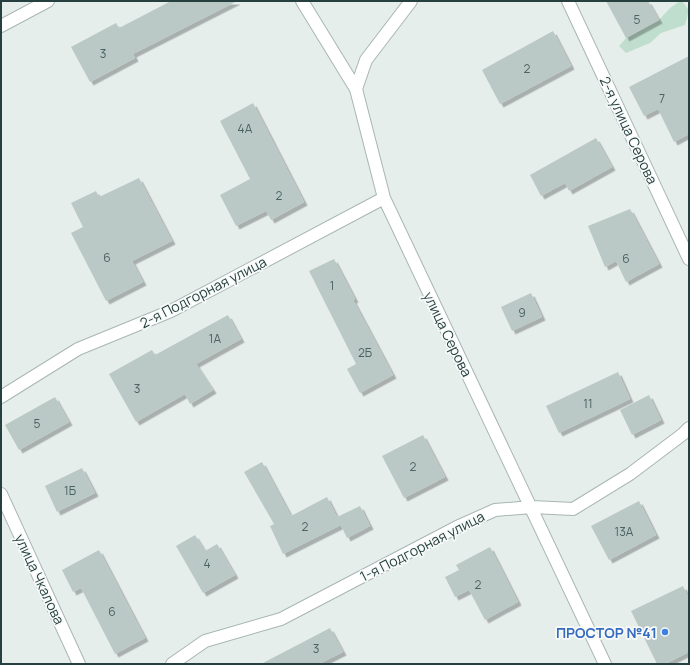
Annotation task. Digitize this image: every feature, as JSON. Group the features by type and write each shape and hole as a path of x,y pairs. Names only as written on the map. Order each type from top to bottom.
{"street":[{"path":"1,26 48,1"},
{"name":"улица Серова","path":"302,1 356,89 384,198 532,507 605,664"},
{"path":"356,89 366,60 408,4 419,1"},
{"name":"2-я улица Серова","path":"568,1 689,259"},
{"name":"2-я Подгорная улица","path":"1,397 78,350 171,311 384,198"},
{"name":"1-я Подгорная улица","path":"172,664 205,641 281,619 450,530 495,510 532,507 573,509 630,474 689,428"},
{"name":"улица Чкалова","path":"1,494 79,664"}],"green space":[{"path":"682,1 689,10 685,25 661,33 650,43 626,53 619,46 626,38 659,20 670,8"}],"building":[{"path":"171,1 237,1 133,54 135,58 90,82 71,47 116,23 119,28"},
{"path":"606,1 648,1 659,20 626,38"},
{"path":"553,31 571,66 500,104 482,70"},
{"path":"689,56 689,134 674,142 658,109 644,116 629,87"},
{"path":"253,103 304,202 271,220 266,211 236,226 220,195 250,179 220,121"},
{"path":"596,138 612,167 569,191 565,183 541,196 530,175"},
{"path":"139,178 172,241 132,261 143,282 106,301 71,233 83,227 71,203 96,191 99,197"},
{"path":"630,209 659,264 626,282 616,261 605,267 588,226"},
{"path":"334,259 355,299 353,300 393,375 360,393 347,369 356,364 309,271"},
{"path":"531,293 542,317 512,331 501,307"},
{"path":"228,315 241,339 196,364 213,390 190,404 185,394 136,422 109,374 152,350 155,355"},
{"path":"618,372 630,399 559,433 546,406"},
{"path":"649,395 661,420 632,435 620,410"},
{"path":"55,397 69,422 19,450 5,425"},
{"path":"423,435 445,477 404,498 382,456"},
{"path":"262,462 291,516 327,497 341,525 283,554 270,526 274,524 244,472"},
{"path":"82,468 95,493 57,512 45,486"},
{"path":"639,501 656,535 609,560 591,526"},
{"path":"360,506 370,526 347,538 337,517"},
{"path":"195,535 205,551 217,544 235,575 203,593 176,546"},
{"path":"490,547 518,602 485,620 469,590 455,597 445,577 459,570 456,565"},
{"path":"99,550 145,638 115,654 81,588 73,592 62,570"},
{"name":"ПРОСТОР №41","path":"683,586 689,599 689,652 665,664 657,664 631,611"},
{"path":"330,628 343,652 319,664 261,664"}],"place":[{"name":"ПРОСТОР №41","path":"665,632"}]}
